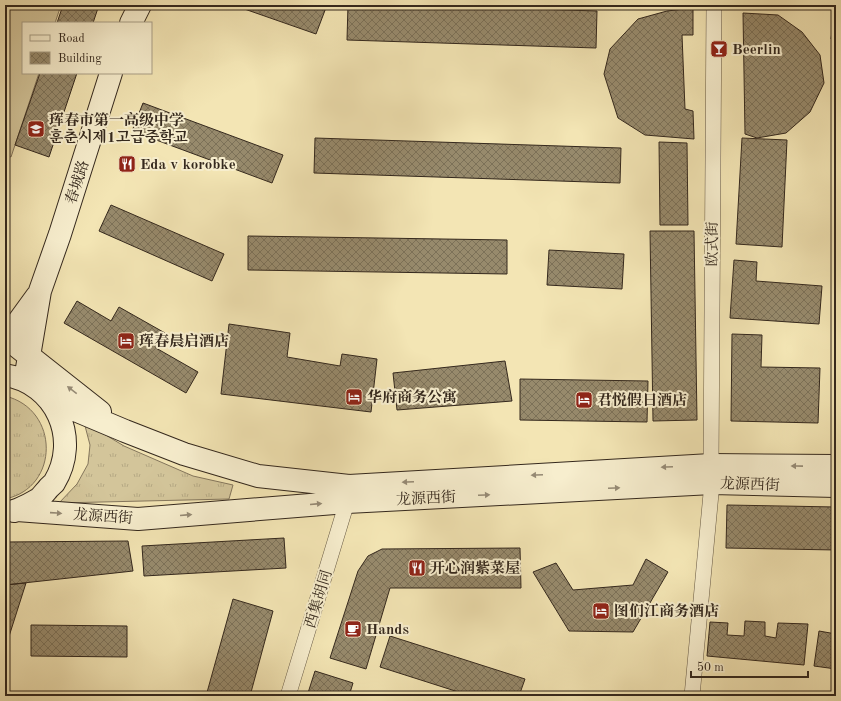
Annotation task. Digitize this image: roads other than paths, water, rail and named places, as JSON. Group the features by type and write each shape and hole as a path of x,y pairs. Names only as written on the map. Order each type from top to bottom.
{"main road":[{"path":"132,22 140,5"},
{"name":"春城路","path":"40,291 112,74"},
{"path":"40,291 5,338 125,431"},
{"path":"9,512 38,500 53,483 63,463 65,440 61,418 49,399 38,388 15,378 29,357 40,291"},
{"name":"龙源西街","path":"49,399 184,454 258,476 349,486 711,474 836,486"},
{"name":"龙源西街","path":"9,512 138,519 711,474 836,466"}],"street":[{"name":"欧式街","path":"692,696 711,474 714,5"},
{"name":"西集胡同","path":"288,696 347,502"}],"place":[{"name":"Beerlin","path":"719,49"},
{"name":"珲春市第一高级中学 훈춘시제1고급중학교","path":"36,129"},
{"name":"Eda v korobke","path":"127,164"},
{"name":"珲春晨启酒店","path":"126,341"},
{"name":"华府商务公寓","path":"354,397"},
{"name":"君悦假日酒店","path":"584,400"},
{"name":"开心润紫菜屋","path":"417,568"},
{"name":"图们江商务酒店","path":"601,611"},
{"name":"Hands","path":"353,629"}]}
